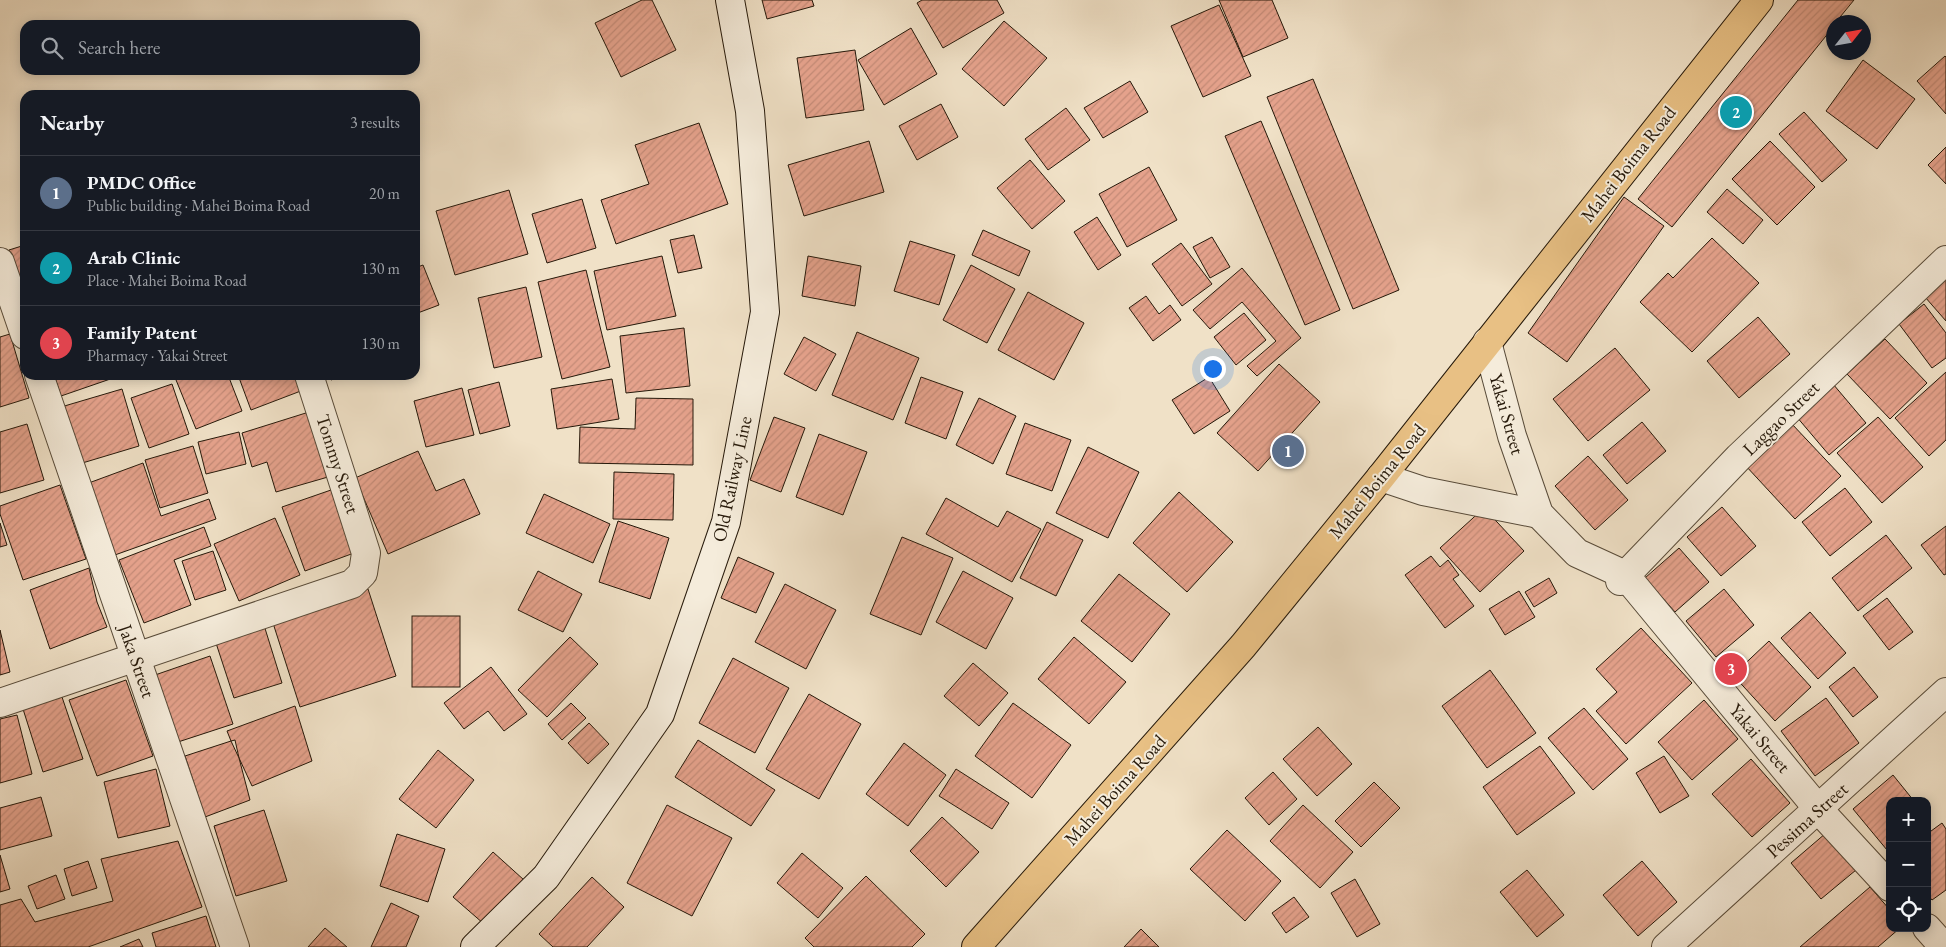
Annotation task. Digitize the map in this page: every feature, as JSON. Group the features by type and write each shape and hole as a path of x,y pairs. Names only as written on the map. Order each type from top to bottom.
{"main road":[{"name":"Mahei Boima Road","path":"976,947 1243,646 1381,477 1758,0"}],"street":[{"name":"Old Railway Line","path":"475,947 546,876 660,714 726,522 765,312 750,111 730,0"},
{"name":"Laggao Street","path":"1623,578 1739,457 1946,260"},
{"path":"0,262 20,320"},
{"name":"Yakai Street","path":"1487,342 1512,436 1539,514 1578,553 1623,578 1819,810 1886,883"},
{"name":"Jaka Street","path":"41,380 235,947"},
{"name":"Tommy Street","path":"135,656 352,584 363,573 366,553 311,380"},
{"path":"1381,477 1423,491 1539,514"},
{"path":"0,703 135,656"},
{"name":"Pessima Street","path":"1666,947 1819,810 1946,692"},
{"path":"1931,932 1944,947"}],"building":[{"path":"642,0 652,0 676,50 621,77 595,23"},
{"path":"762,0 812,0 814,6 767,19"},
{"path":"922,0 997,0 1004,13 943,48 917,3"},
{"path":"1219,0 1272,0 1288,38 1243,57"},
{"path":"1798,0 1854,0 1842,15 1826,15 1826,36 1672,227 1638,199"},
{"path":"1219,5 1251,76 1203,97 1171,26"},
{"path":"1004,21 1047,58 1004,106 962,69"},
{"path":"911,28 937,74 884,105 858,60"},
{"path":"855,50 864,110 806,118 797,58"},
{"path":"1946,57 1946,114 1917,81"},
{"path":"1863,60 1915,99 1877,149 1826,111"},
{"path":"1313,79 1399,290 1353,309 1267,97"},
{"path":"1130,81 1148,112 1103,138 1084,108"},
{"path":"941,104 958,137 917,160 899,126"},
{"path":"1066,108 1090,140 1048,170 1025,139"},
{"path":"1804,112 1847,160 1822,182 1779,134"},
{"path":"1261,121 1340,310 1305,325 1225,136"},
{"path":"699,123 728,204 616,244 601,200 649,184 635,145"},
{"path":"869,141 884,192 804,216 788,165"},
{"path":"1770,141 1815,187 1777,225 1732,179"},
{"path":"1946,147 1946,184 1928,165"},
{"path":"1030,160 1065,201 1032,229 997,188"},
{"path":"1149,167 1177,220 1127,247 1099,194"},
{"path":"1727,189 1763,220 1743,244 1707,212"},
{"path":"509,190 528,254 455,275 436,211"},
{"path":"1624,197 1664,226 1567,362 1528,333"},
{"path":"582,199 596,248 547,263 532,214"},
{"path":"1097,217 1121,255 1098,270 1074,232"},
{"path":"983,230 1030,251 1019,276 972,255"},
{"path":"694,235 702,268 678,273 670,240"},
{"path":"1212,237 1230,267 1210,278 1193,247"},
{"path":"1712,238 1759,283 1692,352 1640,302 1668,273 1673,278"},
{"path":"910,241 955,255 939,305 894,291"},
{"path":"1181,243 1212,284 1182,306 1152,264"},
{"path":"20,247 20,286 9,250"},
{"path":"662,256 676,316 607,330 594,271"},
{"path":"808,256 861,266 855,306 802,296"},
{"path":"423,265 439,305 420,312 420,266"},
{"path":"971,265 1015,289 987,343 943,320"},
{"path":"1242,268 1301,338 1257,376 1247,366 1276,341 1242,302 1210,329 1193,310"},
{"path":"586,270 610,367 562,379 538,282"},
{"path":"1946,279 1946,321 1925,297"},
{"path":"526,287 542,357 494,368 478,298"},
{"path":"1028,292 1084,323 1054,380 998,350"},
{"path":"1146,296 1159,314 1170,305 1181,320 1153,341 1129,308"},
{"path":"1924,304 1946,333 1946,358 1932,368 1899,324"},
{"path":"1244,313 1266,340 1236,365 1214,337"},
{"path":"1758,317 1790,354 1739,398 1707,361"},
{"path":"684,328 690,386 626,393 620,336"},
{"path":"857,332 919,358 893,420 832,395"},
{"path":"10,334 20,368 20,380 24,380 29,398 0,407 0,337"},
{"path":"804,337 836,354 816,391 784,374"},
{"path":"1885,339 1927,383 1890,419 1847,374"},
{"path":"1615,348 1650,390 1588,441 1553,399"},
{"path":"1279,364 1320,402 1258,471 1217,433"},
{"path":"1946,372 1946,440 1929,456 1895,418"},
{"path":"921,377 963,392 946,439 905,423"},
{"path":"1209,377 1230,411 1194,434 1172,400"},
{"path":"612,379 619,419 557,429 551,389"},
{"path":"56,380 107,380 61,396"},
{"path":"176,380 230,380 242,411 196,429"},
{"path":"240,380 303,380 306,389 251,410"},
{"path":"499,382 510,426 480,434 468,390"},
{"path":"172,384 189,434 149,448 131,398"},
{"path":"1833,384 1866,423 1829,455 1796,416"},
{"path":"462,388 474,435 426,447 414,401"},
{"path":"122,389 139,446 79,464 61,407"},
{"path":"636,398 693,399 693,465 579,463 580,427 635,429"},
{"path":"979,398 1016,416 993,464 956,445"},
{"path":"309,412 328,477 276,492 267,462 252,467 242,433"},
{"path":"774,417 805,428 781,492 750,480"},
{"path":"1878,417 1923,467 1882,503 1837,453"},
{"path":"1642,422 1666,451 1627,484 1603,455"},
{"path":"1025,423 1071,440 1052,491 1006,474"},
{"path":"1791,423 1841,476 1795,519 1745,465"},
{"path":"27,424 44,480 0,493 0,432"},
{"path":"239,432 246,464 206,474 198,442"},
{"path":"819,434 867,452 843,515 796,497"},
{"path":"193,446 208,493 160,508 145,460"},
{"path":"1088,447 1139,472 1108,538 1056,513"},
{"path":"418,451 436,491 464,479 480,514 388,554 355,478"},
{"path":"1588,456 1628,500 1595,530 1555,486"},
{"path":"143,463 161,516 209,499 216,519 112,556 86,484"},
{"path":"614,472 674,474 673,520 613,519"},
{"path":"60,485 86,559 23,580 0,514 0,506"},
{"path":"1845,488 1872,522 1830,556 1802,522"},
{"path":"331,490 354,553 305,571 282,507"},
{"path":"1179,492 1233,542 1187,592 1133,543"},
{"path":"544,494 610,524 593,563 526,533"},
{"path":"946,498 998,527 1007,511 1041,529 1012,582 926,534"},
{"path":"1722,507 1756,546 1721,576 1687,537"},
{"path":"1484,508 1524,551 1480,592 1440,548"},
{"path":"275,518 300,575 239,601 214,544"},
{"path":"618,521 669,538 650,599 599,582"},
{"path":"1047,522 1083,540 1056,596 1020,578"},
{"path":"0,523 7,545 0,547"},
{"path":"1946,526 1946,574 1944,575 1921,545"},
{"path":"204,527 211,546 174,560 191,605 144,623 119,560"},
{"path":"1886,535 1912,568 1858,611 1832,578"},
{"path":"902,537 953,558 921,635 870,614"},
{"path":"1679,548 1709,582 1675,612 1645,578"},
{"path":"213,551 226,590 195,600 182,561"},
{"path":"1431,556 1440,567 1448,560 1459,575 1453,579 1474,606 1445,628 1405,575"},
{"path":"738,557 774,573 756,613 721,598"},
{"path":"89,568 97,602 107,627 50,649 30,590"},
{"path":"538,571 582,594 563,632 518,610"},
{"path":"963,571 1013,598 986,649 936,622"},
{"path":"1119,574 1170,614 1132,662 1081,621"},
{"path":"1549,578 1557,593 1534,607 1525,592"},
{"path":"785,584 836,610 806,669 755,642"},
{"path":"368,589 396,676 300,707 272,620"},
{"path":"1724,589 1754,625 1716,657 1686,621"},
{"path":"1519,591 1535,617 1505,635 1489,609"},
{"path":"1887,598 1913,632 1889,650 1863,616"},
{"path":"1810,612 1846,653 1818,679 1781,638"},
{"path":"412,616 460,616 460,687 412,687"},
{"path":"263,622 282,683 234,698 214,637"},
{"path":"1641,628 1692,683 1626,744 1596,711 1617,692 1596,669"},
{"path":"0,630 10,672 0,675"},
{"path":"570,637 598,664 547,717 518,690"},
{"path":"1074,637 1126,682 1089,724 1038,679"},
{"path":"1769,641 1811,687 1775,721 1733,675"},
{"path":"210,656 233,724 178,742 155,675"},
{"path":"733,658 789,688 755,753 699,723"},
{"path":"973,663 1008,693 979,726 944,696"},
{"path":"491,667 527,714 504,731 488,711 464,729 444,703"},
{"path":"1854,667 1878,697 1853,717 1829,687"},
{"path":"1490,670 1536,733 1487,768 1442,706"},
{"path":"126,680 153,756 97,776 69,700"},
{"path":"809,694 861,724 819,799 766,769"},
{"path":"62,697 83,759 43,772 23,709"},
{"path":"1826,698 1859,743 1815,776 1781,731"},
{"path":"1704,700 1738,739 1692,780 1658,742"},
{"path":"571,703 586,718 562,740 548,724"},
{"path":"1013,703 1071,745 1032,798 975,756"},
{"path":"295,706 312,761 252,786 239,758 235,740 231,741 227,731"},
{"path":"1584,708 1628,759 1593,790 1548,738"},
{"path":"17,715 32,774 0,783 0,719"},
{"path":"589,723 609,744 588,764 568,743"},
{"path":"1318,727 1352,764 1317,796 1283,759"},
{"path":"698,740 775,790 751,826 675,777"},
{"path":"231,741 239,758 250,800 205,817 185,756"},
{"path":"904,743 946,775 908,826 866,794"},
{"path":"1540,746 1575,793 1517,835 1483,787"},
{"path":"438,750 474,780 436,828 399,799"},
{"path":"1664,756 1689,796 1660,813 1636,773"},
{"path":"1751,759 1790,803 1752,837 1712,794"},
{"path":"156,769 170,826 118,838 104,782"},
{"path":"956,769 1009,803 992,829 939,796"},
{"path":"1273,772 1297,799 1269,825 1245,798"},
{"path":"1893,775 1911,797 1886,797 1886,849 1853,809"},
{"path":"1374,782 1400,808 1361,847 1335,821"},
{"path":"41,797 52,836 0,850 0,808"},
{"path":"667,805 732,838 692,916 627,883"},
{"path":"1303,805 1353,852 1320,888 1270,841"},
{"path":"264,810 287,881 236,896 214,826"},
{"path":"942,817 979,852 946,887 910,851"},
{"path":"1942,823 1946,829 1946,890 1932,900 1931,899 1931,831"},
{"path":"1227,830 1281,881 1245,921 1190,869"},
{"path":"1826,833 1856,870 1821,899 1791,863"},
{"path":"397,834 445,849 428,902 380,886"},
{"path":"178,841 202,907 88,947 0,947 0,905 21,899 35,922 113,901 101,859"},
{"path":"493,852 524,880 484,924 453,897"},
{"path":"802,853 843,888 818,918 777,883"},
{"path":"0,855 10,889 0,892"},
{"path":"88,861 97,888 72,896 64,869"},
{"path":"1642,861 1677,902 1638,936 1603,895"},
{"path":"1527,870 1564,915 1537,937 1500,892"},
{"path":"56,875 65,899 37,909 28,886"},
{"path":"866,876 925,934 912,947 814,947 805,938"},
{"path":"592,877 624,907 587,947 553,947 539,934"},
{"path":"1355,879 1380,924 1357,937 1331,893"},
{"path":"1870,887 1886,905 1886,932 1895,932 1878,947 1800,947"},
{"path":"1294,897 1309,917 1286,933 1272,913"},
{"path":"391,903 419,916 406,947 371,947"},
{"path":"206,916 216,947 156,947 152,933"},
{"path":"325,928 347,947 308,947"},
{"path":"1141,929 1159,947 1124,947"},
{"path":"139,939 143,947 120,947"}],"place":[{"name":"Arab Clinic","path":"1736,112"},
{"name":"PMDC Office","path":"1288,451"},
{"name":"Family Patent","path":"1731,669"}]}
